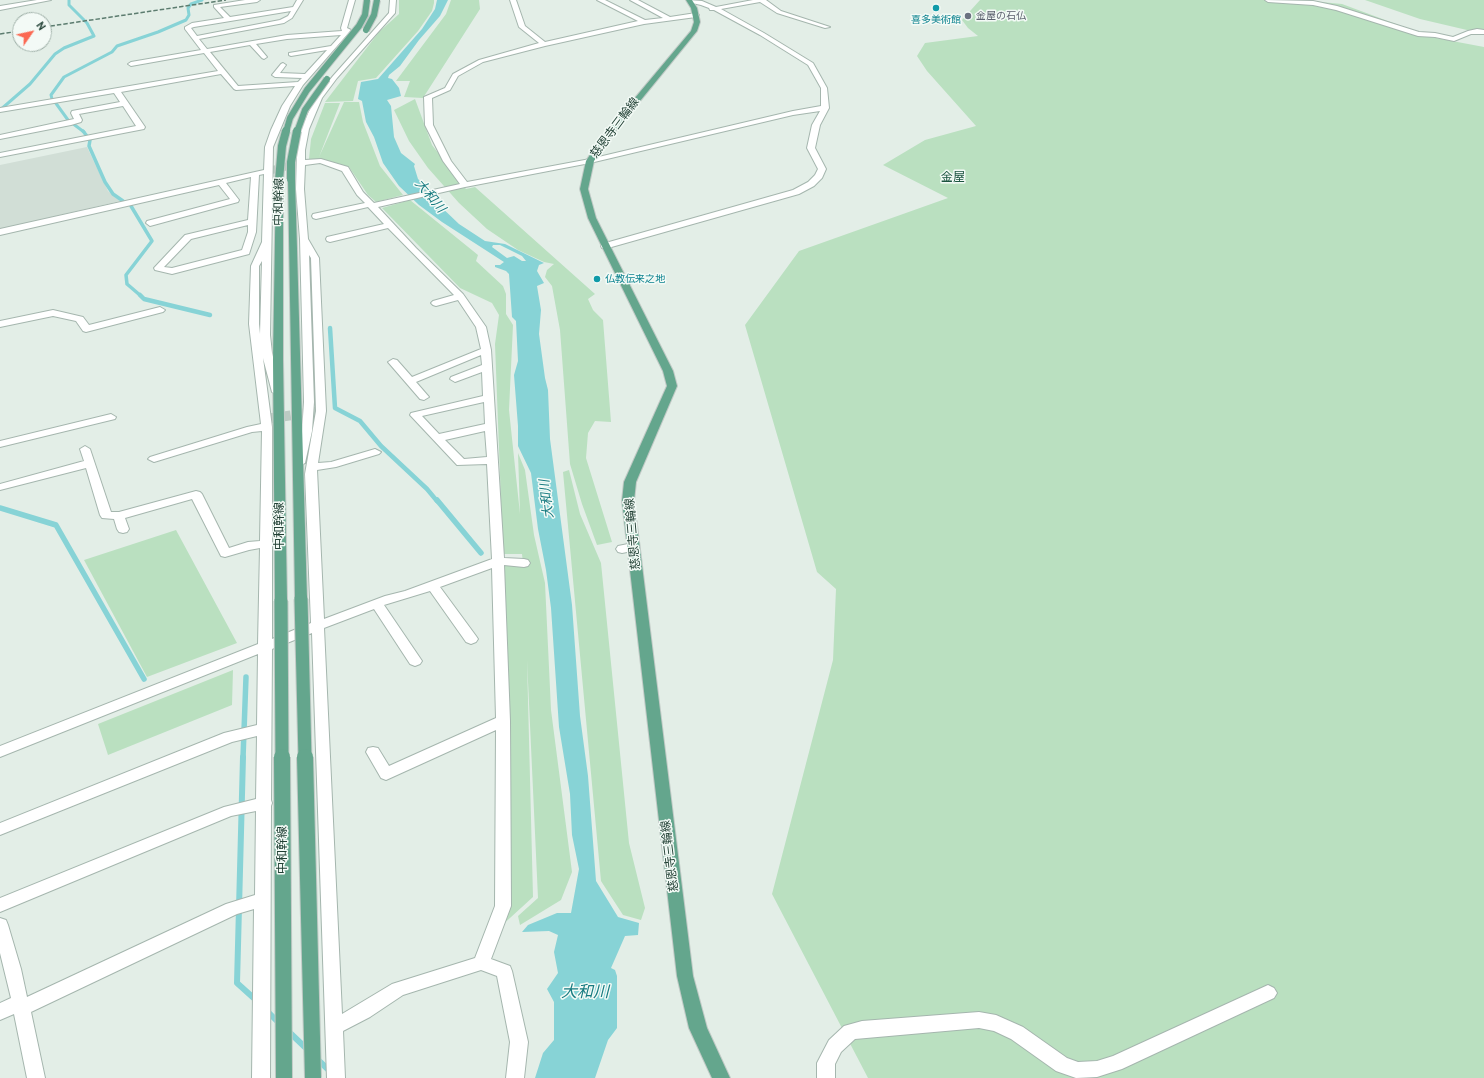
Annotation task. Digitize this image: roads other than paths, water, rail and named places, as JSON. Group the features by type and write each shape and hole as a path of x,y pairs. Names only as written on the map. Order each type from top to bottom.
{"main road":[{"name":"中和幹線","path":"284,1078 279,401 279,180 282,146 290,118 307,90 359,26 364,15 367,0"},
{"name":"中和幹線","path":"313,1078 297,469 291,162 295,136 305,110 318,89 363,35 374,14 377,0"},
{"path":"690,0 696,14"},
{"name":"慈恩寺三輪線","path":"696,14 698,22 694,31 637,100 590,161 584,189 592,218 668,371 672,386 630,482 628,501 628,548 685,976 698,1028 721,1078"}],"street":[{"path":"0,8 48,0"},
{"path":"228,19 216,6 257,0"},
{"path":"195,38 282,22 290,17 300,0"},
{"path":"346,33 344,28 352,0"},
{"path":"279,401 267,353 265,335 269,147 286,106 300,84 346,33 353,22 358,0"},
{"path":"377,29 387,0"},
{"path":"297,469 307,431 309,402 304,239 300,189 301,150 305,129 319,98 335,77 392,13 393,0"},
{"path":"513,0 522,27 544,44"},
{"path":"600,0 644,22"},
{"path":"633,0 668,18"},
{"path":"605,246 796,192 811,184 819,176 822,169 811,148 816,125 825,108 824,88 812,64 762,34 714,8 690,0"},
{"path":"465,185 446,161 429,126 428,97 448,88 454,75 481,61 544,44 644,22 696,14 714,8 762,0 779,12 827,27"},
{"path":"1268,0 1313,4 1337,8 1418,34 1435,34 1454,39 1470,32 1484,32"},
{"path":"296,8 188,26 187,28 236,88 300,84"},
{"path":"131,64 288,37 346,33"},
{"path":"252,44 264,57"},
{"path":"291,54 334,47"},
{"path":"283,65 275,75 308,76"},
{"path":"2,109 223,72"},
{"path":"0,155 141,127 116,90"},
{"path":"0,136 71,123 78,120 75,112 124,103"},
{"path":"316,216 590,161 825,108"},
{"path":"300,163 321,161 345,169 360,193 389,225 460,296 481,327 486,350 493,460 503,721 503,906 481,963"},
{"path":"0,232 268,171"},
{"path":"253,221 188,237 158,268 172,271 246,252 252,232 253,221 255,174"},
{"path":"150,223 236,200 221,182"},
{"path":"330,239 389,225"},
{"path":"304,239 315,258 321,411 311,474 328,850 336,1078"},
{"path":"261,1078 265,803 264,729 267,427 254,324 255,266 267,241"},
{"path":"436,303 460,296"},
{"path":"0,324 53,313 80,319 86,329 160,310"},
{"path":"410,381 486,350"},
{"path":"393,362 424,397"},
{"path":"455,379 487,366"},
{"path":"489,398 415,415 461,463 493,460"},
{"path":"0,444 112,417"},
{"path":"437,438 491,426"},
{"path":"154,459 251,429 267,427"},
{"path":"85,449 106,515 119,516 196,494 225,553 248,546 265,544"},
{"path":"312,467 332,465 375,452"},
{"path":"0,487 90,463"},
{"path":"119,516 123,529"},
{"path":"0,752 266,646 389,599 408,595 498,561 524,563"},
{"path":"432,585 471,639"},
{"path":"377,604 415,661"},
{"path":"373,752 386,774 503,721"},
{"path":"0,828 229,737 264,729"},
{"path":"0,905 229,811 265,803"},
{"path":"0,1012 21,1005 232,909 263,899"},
{"path":"0,925 13,969 36,1078"},
{"path":"334,1027 364,1011 398,989 481,963 504,971 519,1042 516,1078"},
{"path":"826,1078 826,1063 834,1046 850,1032 862,1029 979,1020 996,1023 1017,1032 1062,1065 1078,1070 1097,1069 1116,1063 1268,992"}],"water":[{"name":"大和川","path":"437,0 448,0 440,16 419,40 400,66 389,75 388,78 392,79 399,88 401,96 387,100 391,106 394,137 401,153 415,164 414,166 418,179 435,195 437,203 459,224 485,241 505,244 544,263 539,265 537,271 544,283 537,286 541,310 539,334 548,390 550,439 572,605 580,716 588,776 596,881 618,917 639,923 638,935 625,936 611,968 615,970 617,976 617,1028 608,1040 595,1078 535,1078 543,1053 554,1040 554,1002 547,989 558,973 554,952 558,935 549,931 522,932 528,925 557,913 571,913 579,869 572,835 570,794 559,727 551,608 546,570 538,529 531,473 518,446 514,375 518,361 516,321 512,317 509,274 506,271 495,267 495,265 500,265 504,262 442,222 419,205 399,186 383,163 374,137 366,122 362,101 358,99 361,82 378,79 422,29 435,9","holes":["493,245 500,245 522,256 526,261 522,261 514,256 507,258 492,247"]}],"waterway":[{"path":"0,110 30,84 55,54 64,48 94,36 87,23 69,5 69,0"},
{"path":"52,99 51,95 64,77 112,52 117,46 158,32 186,20 189,15 188,8 191,4 202,0"},
{"path":"55,102 68,120 83,132"},
{"path":"83,132 90,140 89,146 105,182 113,194 123,201"},
{"path":"131,206 152,241 126,275 127,284 141,296"},
{"path":"141,296 144,299 210,315"},
{"path":"330,328 335,408 360,421 381,446 427,489 437,501"},
{"path":"437,500 481,553"},
{"path":"0,508 56,525 144,679"},
{"path":"243,758 246,677"},
{"path":"243,757 237,983 257,1001"},
{"path":"266,1010 280,1024"},
{"path":"287,1030 309,1051"},
{"path":"316,1058 337,1078"}],"tunnel":[{"path":"268,171 300,163"},
{"path":"266,419 321,411"}],"railway":[{"path":"52,26 226,0"},
{"path":"0,34 12,32"}],"place":[{"name":"喜多美術館","path":"936,8"},
{"name":"金屋の石仏","path":"968,16"},
{"name":"仏教伝来之地","path":"597,279"}],"district":[{"name":"金屋","path":"953,178"}]}
